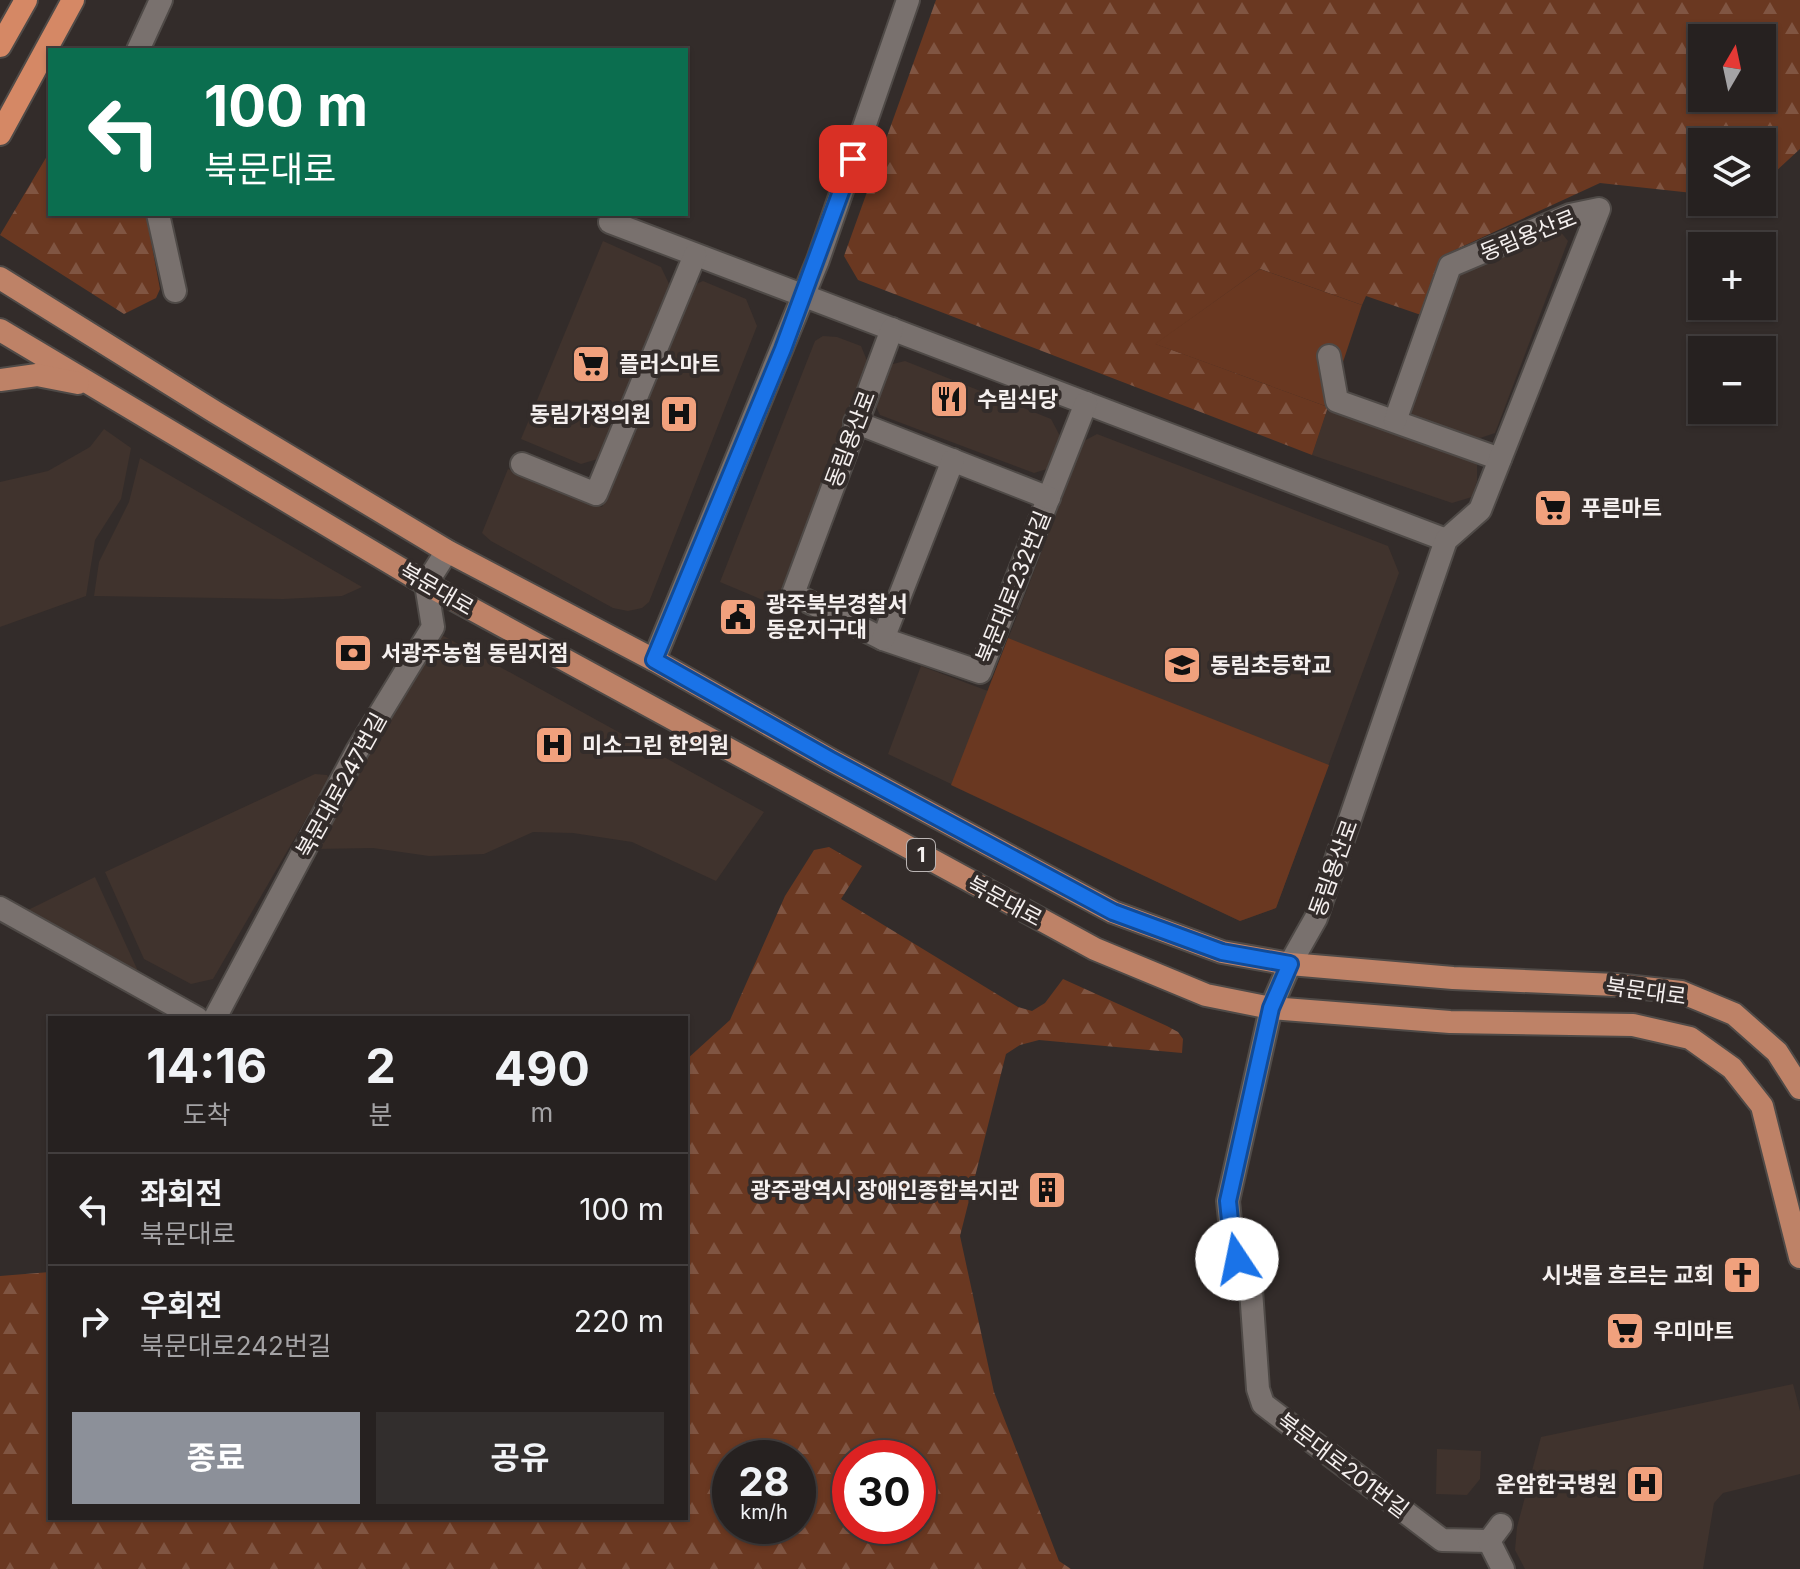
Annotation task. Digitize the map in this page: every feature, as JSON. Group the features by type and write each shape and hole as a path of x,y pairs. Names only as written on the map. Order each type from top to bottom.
{"highway":[{"path":"0,46 26,0"},
{"path":"0,134 73,0"}],"main road":[{"name":"북문대로","path":"0,278 447,551 654,660 831,760 1113,912 1222,952 1290,964 1681,992 1734,1014 1777,1052 1800,1088"},
{"name":"북문대로","path":"0,330 426,584 1095,949 1206,995 1271,1008 1450,1022 1633,1025 1690,1038 1732,1068 1762,1106 1800,1257"},
{"path":"0,380 37,375 93,386"}],"street":[{"path":"139,48 161,0"},
{"path":"654,660 818,260 908,0"},
{"name":"동림용산로","path":"1290,964 1316,918 1446,540 1480,510 1599,209 1570,215 1450,266 1395,421"},
{"path":"158,216 175,291"},
{"path":"610,222 1446,540"},
{"path":"522,464 596,494 695,255"},
{"name":"동림용산로","path":"793,594 892,329"},
{"path":"1329,356 1337,401 1500,459"},
{"name":"북문대로232번길","path":"793,594 883,639 980,672 1086,403"},
{"name":"북문대로232번길","path":"855,422 1049,498"},
{"path":"883,639 953,460"},
{"path":"426,584 447,551"},
{"name":"북문대로247번길","path":"216,1016 357,751 433,627 426,584"},
{"path":"0,908 193,1016"},
{"name":"북문대로201번길","path":"1290,964 1271,1008 1228,1201 1232,1240 1243,1278 1251,1290 1258,1389 1263,1404 1442,1540 1495,1533 1503,1569"}],"shaded area":[{"path":"1560,231 1568,241 1495,433 1477,439 1415,418 1410,411 1456,274"},
{"path":"603,241 661,267 670,286 601,458 581,464 521,439"},
{"path":"703,281 746,299 757,326 649,602 642,608 628,611 613,608 491,541 482,533 508,469 602,507 687,288"},
{"path":"823,336 837,337 861,346 868,363 775,605 720,582 815,341"},
{"path":"905,361 1051,419 1061,438 1050,468 1034,473 880,415 872,398 885,366"},
{"path":"1328,407 1472,456 1477,465 1477,481 1472,497 1452,503 1312,455"},
{"path":"104,429 131,448 121,499 95,540 86,596 0,627 0,482 48,471 90,447"},
{"name":"동림초등학교","path":"1097,434 1388,546 1399,573 1276,908 1240,921 888,754 921,666 988,691 1084,441"},
{"path":"140,458 362,587 342,596 283,599 94,596 99,562 129,502"},
{"path":"440,634 764,812 716,881 632,842 573,833 533,832 484,854 429,856 373,848 314,849"},
{"path":"315,774 327,775 329,779 213,979 191,984 144,959 105,872"},
{"path":"95,877 137,969 134,973 26,911"},
{"name":"운암한국병원","path":"1793,1384 1800,1411 1800,1474 1723,1493 1714,1503 1703,1569 1525,1569 1515,1550 1517,1527 1541,1437"},
{"path":"1437,1449 1481,1451 1480,1479 1467,1495 1436,1494"}],"green space":[{"path":"936,0 1800,0 1800,149 1776,171 1776,128 1688,128 1688,192 1600,183 1444,255 1421,315 1366,296 1362,305 1260,269 1156,344 1328,407 1312,455 858,280 844,256"},
{"path":"48,154 48,216 146,216 160,289 156,298 124,314 0,235"},
{"path":"1260,269 1362,305 1328,407 1155,344"},
{"path":"1008,638 1329,765 1276,908 1240,921 951,785"},
{"path":"829,847 862,866 841,899 1018,1007 1032,1011 1045,1003 1063,979 1167,1026 1183,1039 1182,1053 1039,1040 1020,1045 1006,1054 960,1236 994,1392 1059,1561 1071,1569 0,1569 0,1276 48,1272 48,1520 688,1520 688,1058 730,1020 785,896 814,850"}],"place":[{"name":"플러스마트","path":"591,364"},
{"name":"수림식당","path":"949,399"},
{"name":"동림가정의원","path":"679,414"},
{"name":"푸른마트","path":"1553,508"},
{"name":"광주북부경찰서 동운지구대","path":"738,617"},
{"name":"서광주농협 동림지점","path":"353,653"},
{"name":"동림초등학교","path":"1182,665"},
{"name":"미소그린 한의원","path":"554,745"},
{"name":"광주광역시 장애인종합복지관","path":"1047,1190"},
{"name":"시냇물 흐르는 교회","path":"1742,1275"},
{"name":"우미마트","path":"1625,1331"},
{"name":"운암한국병원","path":"1645,1484"}],"route":[{"path":"853,159 783,349 654,660 831,760 1113,912 1222,952 1290,964 1271,1008 1228,1201 1237,1259"}]}
